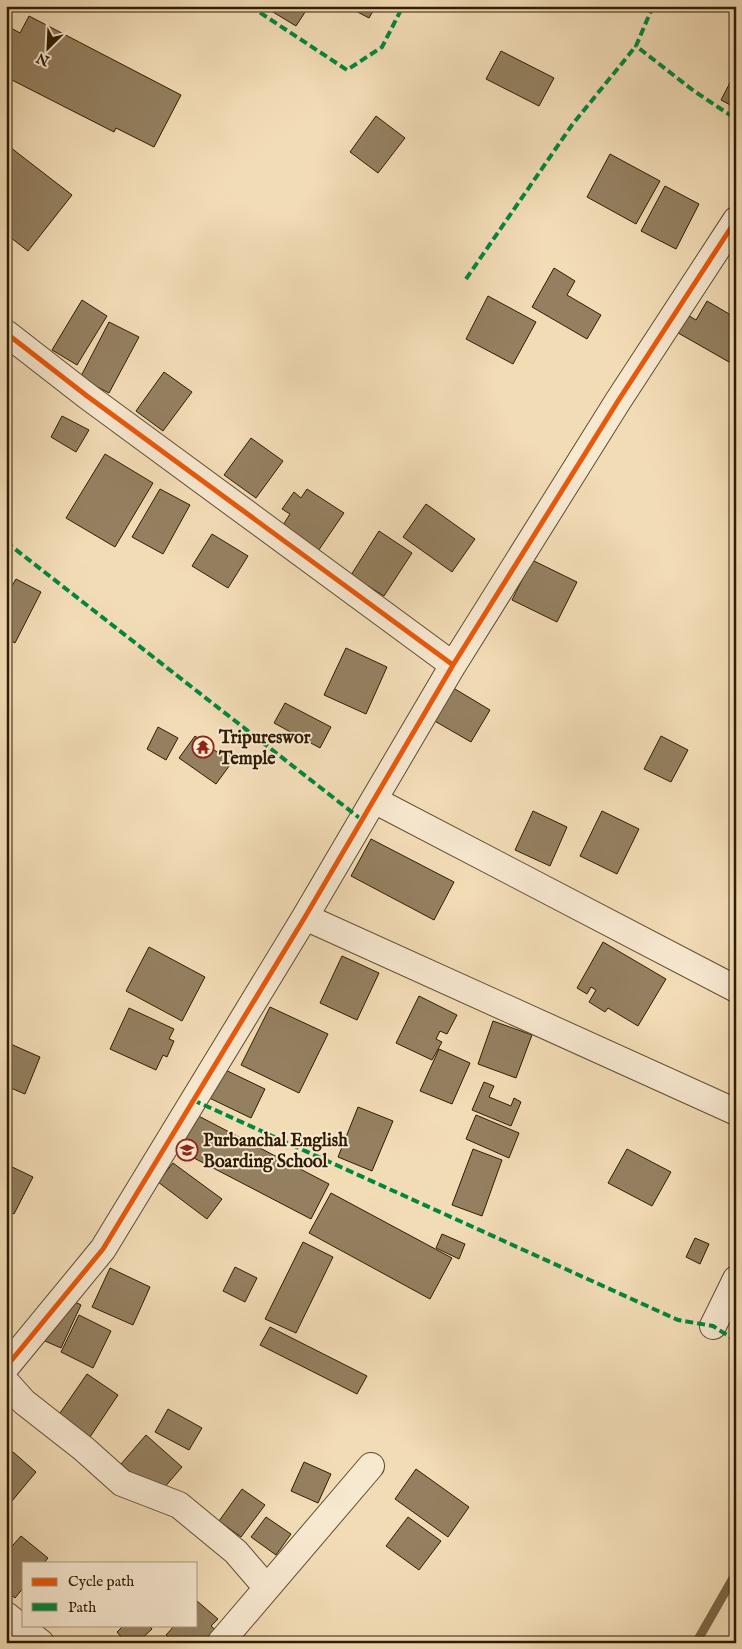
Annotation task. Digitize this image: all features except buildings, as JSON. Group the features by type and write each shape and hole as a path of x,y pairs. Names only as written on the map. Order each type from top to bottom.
{"street":[{"path":"6,1367 103,1249 305,917 453,665 618,401 736,220"},
{"path":"6,333 87,396 453,665"},
{"path":"374,800 736,989"},
{"path":"305,917 736,1112"},
{"path":"713,1326 736,1279"},
{"path":"6,1382 24,1402 84,1449 122,1483 179,1505 236,1552 267,1588"},
{"path":"220,1643 371,1466"},
{"path":"6,1615 41,1643"}],"waterway":[{"path":"696,1643 736,1573"}],"marked path":[{"path":"250,6 347,70 382,47 403,6"},
{"path":"653,6 636,46 694,91 736,119"},
{"path":"466,279 572,125 636,46"},
{"path":"6,542 362,820"},
{"path":"193,1100 678,1320 713,1326 736,1341"}],"cycle path":[{"path":"6,1367 103,1249 305,917 453,665 618,401 736,220"},
{"path":"6,333 87,396 453,665"}],"place":[{"name":"Tripureswor Temple","path":"203,747"},
{"name":"Purbanchal English Boarding School","path":"187,1150"}]}
